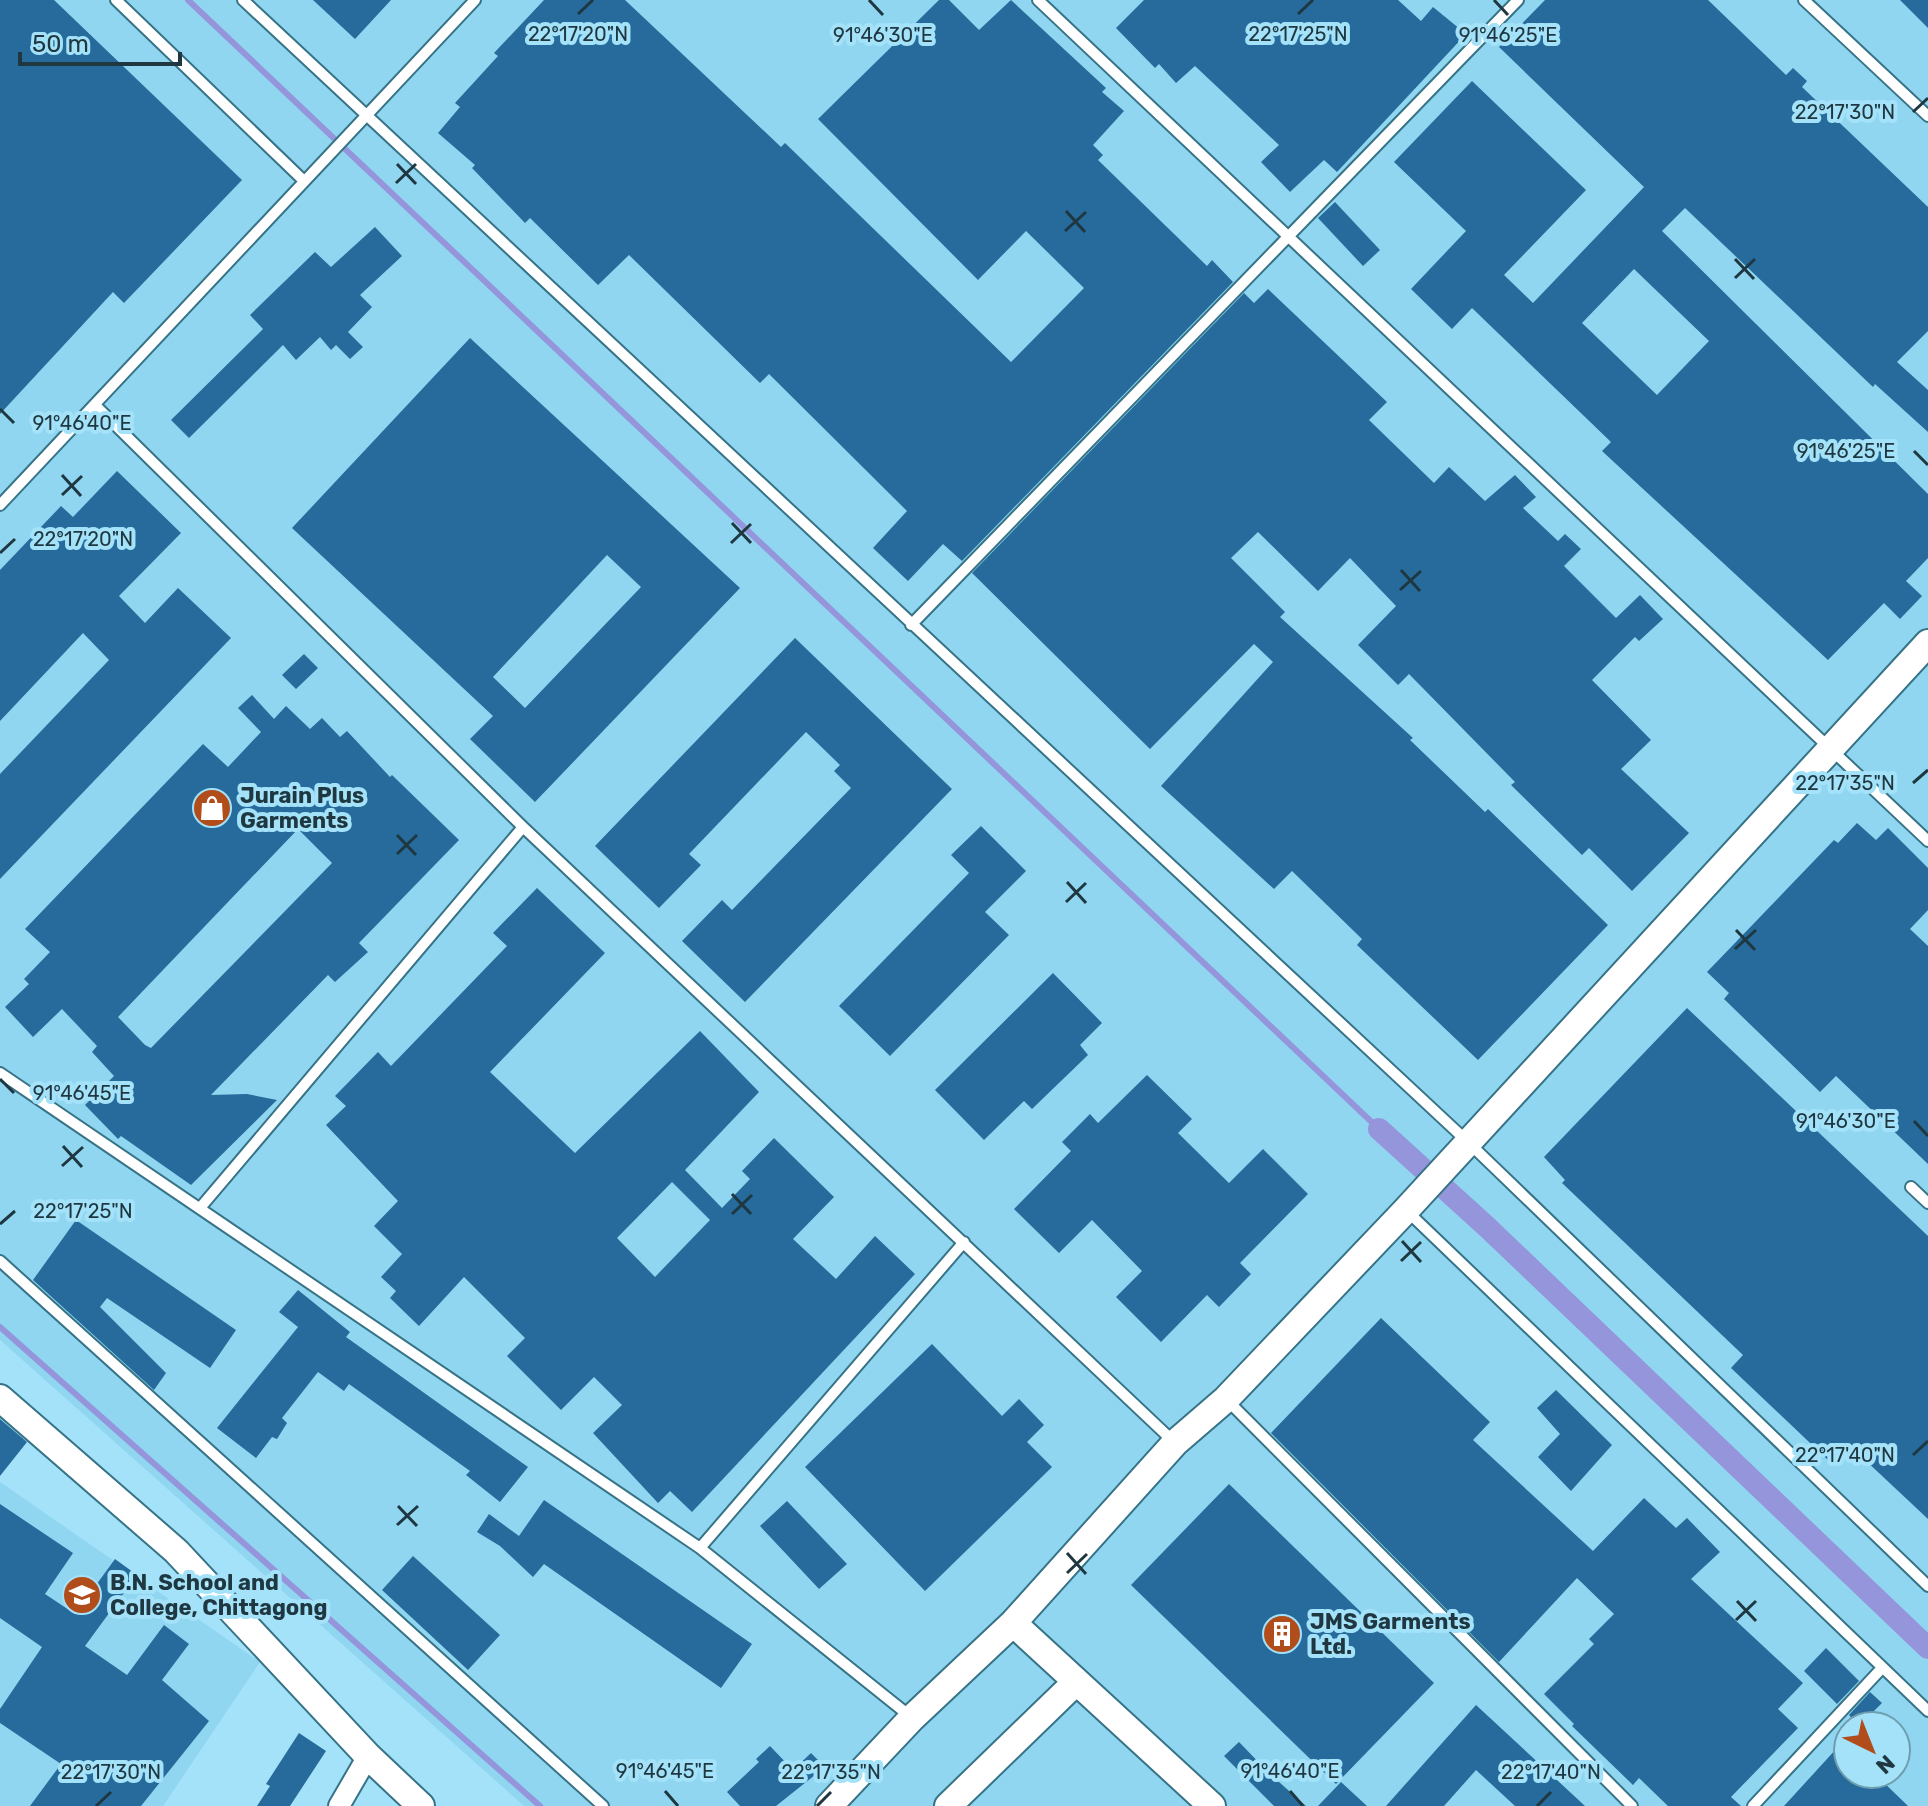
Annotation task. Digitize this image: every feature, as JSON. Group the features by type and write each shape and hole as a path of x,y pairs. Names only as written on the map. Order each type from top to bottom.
{"street":[{"path":"829,1806 912,1718 1013,1623 1175,1443 1226,1399 1406,1210 1828,748 1928,643"},
{"path":"0,1398 176,1551 368,1756 421,1806"},
{"path":"1013,1623 1212,1806"},
{"path":"948,1806 1076,1682"},
{"path":"339,1806 368,1756"}],"lane":[{"path":"116,0 303,180"},
{"path":"243,0 911,625 1462,1150 1928,1586"},
{"path":"0,505 96,406 363,115 475,0"},
{"path":"1038,0 1928,841"},
{"path":"911,625 1518,0"},
{"path":"1804,0 1928,116"},
{"path":"96,406 523,827 1175,1443"},
{"path":"200,1208 523,827"},
{"path":"0,1073 700,1548 912,1718"},
{"path":"1911,1187 1928,1203"},
{"path":"1406,1210 1928,1711"},
{"path":"700,1548 964,1242"},
{"path":"0,1261 603,1806"},
{"path":"1226,1399 1632,1806"},
{"path":"1753,1806 1882,1668"}],"shaded area":[{"path":"0,0 1928,0 1928,1806 524,1806 0,1340"},
{"name":"B.N. School and College, Chittagong","path":"0,1482 260,1662 163,1806 0,1806"}],"building":[{"path":"0,0 54,0 242,180 124,303 113,292 0,414"},
{"path":"313,0 391,0 355,39"},
{"path":"544,0 625,0 781,147 785,143 1011,362 1084,288 1026,231 978,280 818,119 939,0 949,0 979,30 1011,0 1106,88 1102,92 1124,111 1093,145 1103,155 1098,160 1207,266 1212,260 1233,282 962,561 943,544 908,581 873,548 907,511 769,374 760,383 629,255 598,285 530,218 525,223 472,168 475,165 438,133 460,107 455,103 498,56 494,53"},
{"path":"1144,0 1398,0 1421,21 1433,7 1466,34 1337,172 1324,160 1290,192 1261,162 1279,145 1195,66 1176,83 1159,64 1155,68 1116,28"},
{"path":"1545,0 1708,0 1786,75 1793,68 1807,81 1802,87 1928,207 1928,331 1897,362 1928,390 1928,432 1875,384 1873,387 1685,208 1662,231 1928,494 1928,558 1906,581 1922,596 1900,619 1884,603 1828,660 1602,451 1611,442 1472,308 1452,329 1411,289 1466,231 1394,162 1472,81 1586,190 1504,275 1533,303 1644,187 1499,47","holes":["1634,269 1709,341 1657,395 1582,323"]},
{"path":"1900,0 1928,0 1928,28"},
{"path":"1335,202 1380,250 1363,266 1318,218"},
{"path":"375,227 402,256 360,295 372,307 348,332 363,347 350,359 336,345 331,350 320,337 296,360 283,345 189,438 171,420 263,329 250,315 315,252 331,267"},
{"path":"1268,289 1387,402 1369,420 1434,483 1449,467 1485,501 1515,475 1536,497 1523,508 1558,541 1565,534 1581,549 1564,566 1616,618 1640,595 1663,619 1639,641 1635,637 1592,680 1651,740 1621,769 1689,833 1632,891 1589,848 1582,855 1511,785 1515,782 1409,674 1398,685 1358,645 1396,606 1350,558 1318,591 1258,532 1231,558 1285,612 1280,617 1413,738 1410,740 1485,812 1488,809 1608,925 1478,1060 1357,945 1362,939 1292,871 1274,889 1161,786 1273,662 1254,644 1150,749 972,573 1244,293 1254,303"},
{"path":"470,338 740,588 535,802 470,739 493,716 292,528","holes":["607,555 641,587 525,708 493,677"]},
{"path":"117,471 181,533 119,596 145,623 178,588 231,638 0,879 0,774 109,660 83,633 0,721 0,570 61,506 73,517"},
{"path":"795,638 952,789 745,1002 682,941 722,900 732,910 851,788 834,771 840,765 806,732 689,854 701,865 659,908 595,846"},
{"path":"304,654 318,668 296,689 282,675"},
{"path":"252,695 274,719 286,706 310,729 322,718 340,737 347,731 390,777 392,775 459,840 359,943 368,952 335,982 328,975 211,1095 247,1094 277,1100 191,1185 121,1136 118,1139 85,1105 114,1076 92,1052 97,1046 62,1009 33,1037 5,1007 29,984 24,979 50,952 25,929 203,744 228,767 261,732 238,708","holes":["298,829 332,863 151,1048 118,1017"]},
{"path":"1857,823 1876,840 1888,828 1928,868 1928,910 1910,929 1928,946 1928,1164 1836,1076 1820,1092 1724,999 1729,993 1707,972 1834,840 1838,843"},
{"path":"981,826 1026,871 985,912 1009,935 890,1056 839,1006 969,873 951,855"},
{"path":"537,888 605,953 490,1072 575,1153 700,1031 759,1092 685,1170 722,1208 750,1179 742,1171 774,1138 834,1197 793,1239 836,1279 875,1236 915,1274 692,1512 670,1491 658,1503 593,1433 622,1405 594,1377 561,1410 507,1356 525,1338 464,1277 419,1326 390,1298 396,1291 381,1277 402,1254 374,1226 398,1201 326,1125 346,1106 335,1096 378,1052 391,1066 507,946 493,933","holes":["672,1182 710,1220 655,1277 617,1238"]},
{"path":"1053,973 1102,1023 1080,1045 1088,1055 1032,1109 1024,1101 984,1140 935,1090"},
{"path":"1687,1008 1928,1236 1928,1519 1847,1443 1829,1461 1731,1368 1743,1355 1562,1183 1565,1180 1544,1157"},
{"path":"1147,1075 1192,1119 1178,1133 1229,1183 1263,1149 1308,1194 1240,1263 1251,1274 1219,1307 1207,1295 1161,1342 1116,1297 1142,1271 1092,1220 1059,1253 1014,1209 1071,1151 1062,1142 1090,1114 1098,1123"},
{"path":"76,1220 236,1330 210,1368 107,1298 100,1307 166,1373 154,1390 33,1280"},
{"path":"298,1290 350,1332 346,1337 528,1467 500,1502 466,1475 470,1471 349,1384 344,1391 318,1372 282,1418 287,1423 277,1439 272,1437 256,1458 217,1428 298,1327 279,1312"},
{"path":"1381,1318 1490,1422 1473,1440 1593,1551 1644,1498 1676,1528 1687,1518 1720,1552 1691,1579 1803,1683 1778,1709 1798,1728 1731,1797 1741,1806 1668,1806 1639,1778 1633,1785 1544,1694 1594,1644 1589,1639 1614,1614 1577,1578 1499,1662 1271,1433"},
{"path":"932,1344 1002,1416 1019,1399 1044,1425 1027,1442 1052,1467 925,1591 805,1467"},
{"path":"1556,1390 1612,1445 1571,1491 1538,1457 1560,1434 1537,1408"},
{"path":"0,1419 27,1442 0,1476"},
{"name":"JMS Garments Ltd.","path":"1229,1484 1434,1683 1336,1784 1131,1585"},
{"path":"544,1500 752,1644 721,1688 544,1564 533,1577 500,1546 477,1532 489,1514 519,1536"},
{"path":"787,1501 847,1564 819,1589 760,1526"},
{"name":"B.N. School and College, Chittagong","path":"0,1504 73,1553 45,1594 75,1614 115,1559 137,1575 85,1646 127,1675 164,1625 189,1644 162,1680 209,1721 141,1806 30,1806 61,1764 0,1723 0,1709 42,1647 0,1618"},
{"path":"413,1556 500,1635 468,1670 382,1590"},
{"path":"1826,1648 1859,1681 1837,1704 1804,1671"},
{"path":"1870,1692 1882,1703 1875,1710 1854,1710"},
{"path":"1476,1705 1585,1806 1515,1806 1476,1770 1444,1806 1386,1806"},
{"path":"299,1733 326,1751 290,1806 257,1806 270,1786 266,1784"},
{"path":"1239,1742 1306,1806 1274,1806 1224,1756"},
{"path":"770,1746 793,1770 811,1753 825,1767 776,1806 740,1806 727,1792 759,1762 756,1759"},
{"path":"1832,1754 1832,1790 1892,1790 1908,1806 1784,1806"},
{"path":"1341,1782 1367,1806 1318,1806"}],"waterway":[{"path":"188,0 1379,1129"},
{"path":"1379,1129 1487,1227 1928,1648"},
{"path":"0,1327 540,1806"}],"place":[{"name":"Jurain Plus Garments","path":"212,808"},
{"name":"B.N. School and College, Chittagong","path":"82,1595"},
{"name":"JMS Garments Ltd.","path":"1282,1634"}]}
